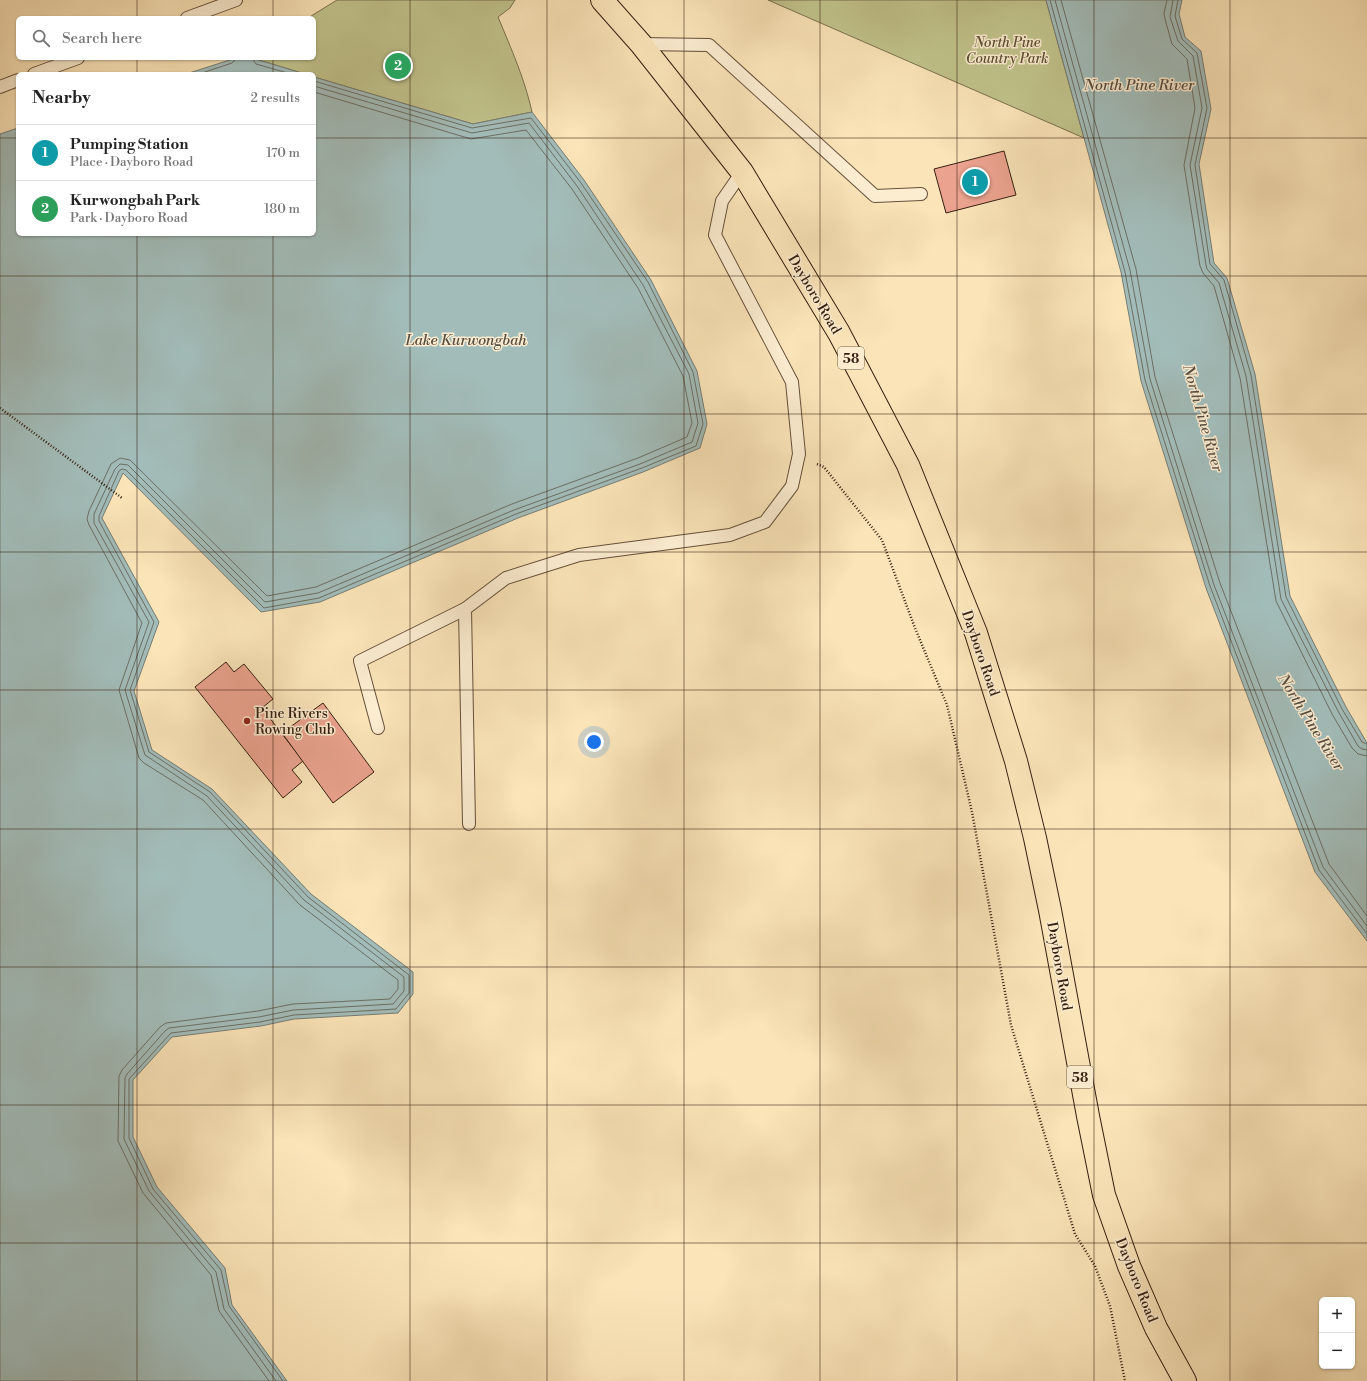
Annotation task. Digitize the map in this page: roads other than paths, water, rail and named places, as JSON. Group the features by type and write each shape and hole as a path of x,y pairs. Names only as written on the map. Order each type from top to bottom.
{"main road":[{"name":"Dayboro Road","path":"602,0 641,44 742,172 839,334 908,465 976,633 1016,761 1035,838 1050,910 1104,1195 1129,1266 1156,1328 1185,1381"}],"lane":[{"path":"192,16 236,0"},
{"path":"641,44 709,45 875,196 921,194"},
{"path":"40,72 72,60"},
{"path":"0,87 16,81"},
{"path":"378,728 360,661 465,609 506,578 579,555 730,535 765,522 792,486 799,454 792,382 715,235 722,201 742,172"},
{"path":"465,609 469,824"}],"water":[{"name":"North Pine River","path":"1046,0 1182,0 1179,14 1185,37 1201,51 1211,109 1199,164 1214,263 1227,278 1255,374 1290,596 1346,707 1367,743 1367,941 1315,872 1206,588 1141,381 1121,272"},
{"path":"230,60 259,60 298,72 192,72"},
{"name":"Lake Kurwongbah","path":"316,78 473,124 532,112 584,180 651,280 697,371 707,424 700,448 643,472 518,518 320,602 261,612 123,473 102,518 159,622 134,691 152,750 212,789 311,894 413,972 413,994 398,1013 294,1019 261,1026 172,1037 133,1080 133,1137 157,1187 225,1268 232,1305 287,1381 0,1381 0,134 16,129 16,236 316,236"}],"place":[{"name":"Kurwongbah Park","path":"398,66"},
{"name":"Pumping Station","path":"975,182"},
{"name":"Pine Rivers Rowing Club","path":"247,721"}],"park label":[{"name":"North Pine Country Park","path":"1007,50"}]}
